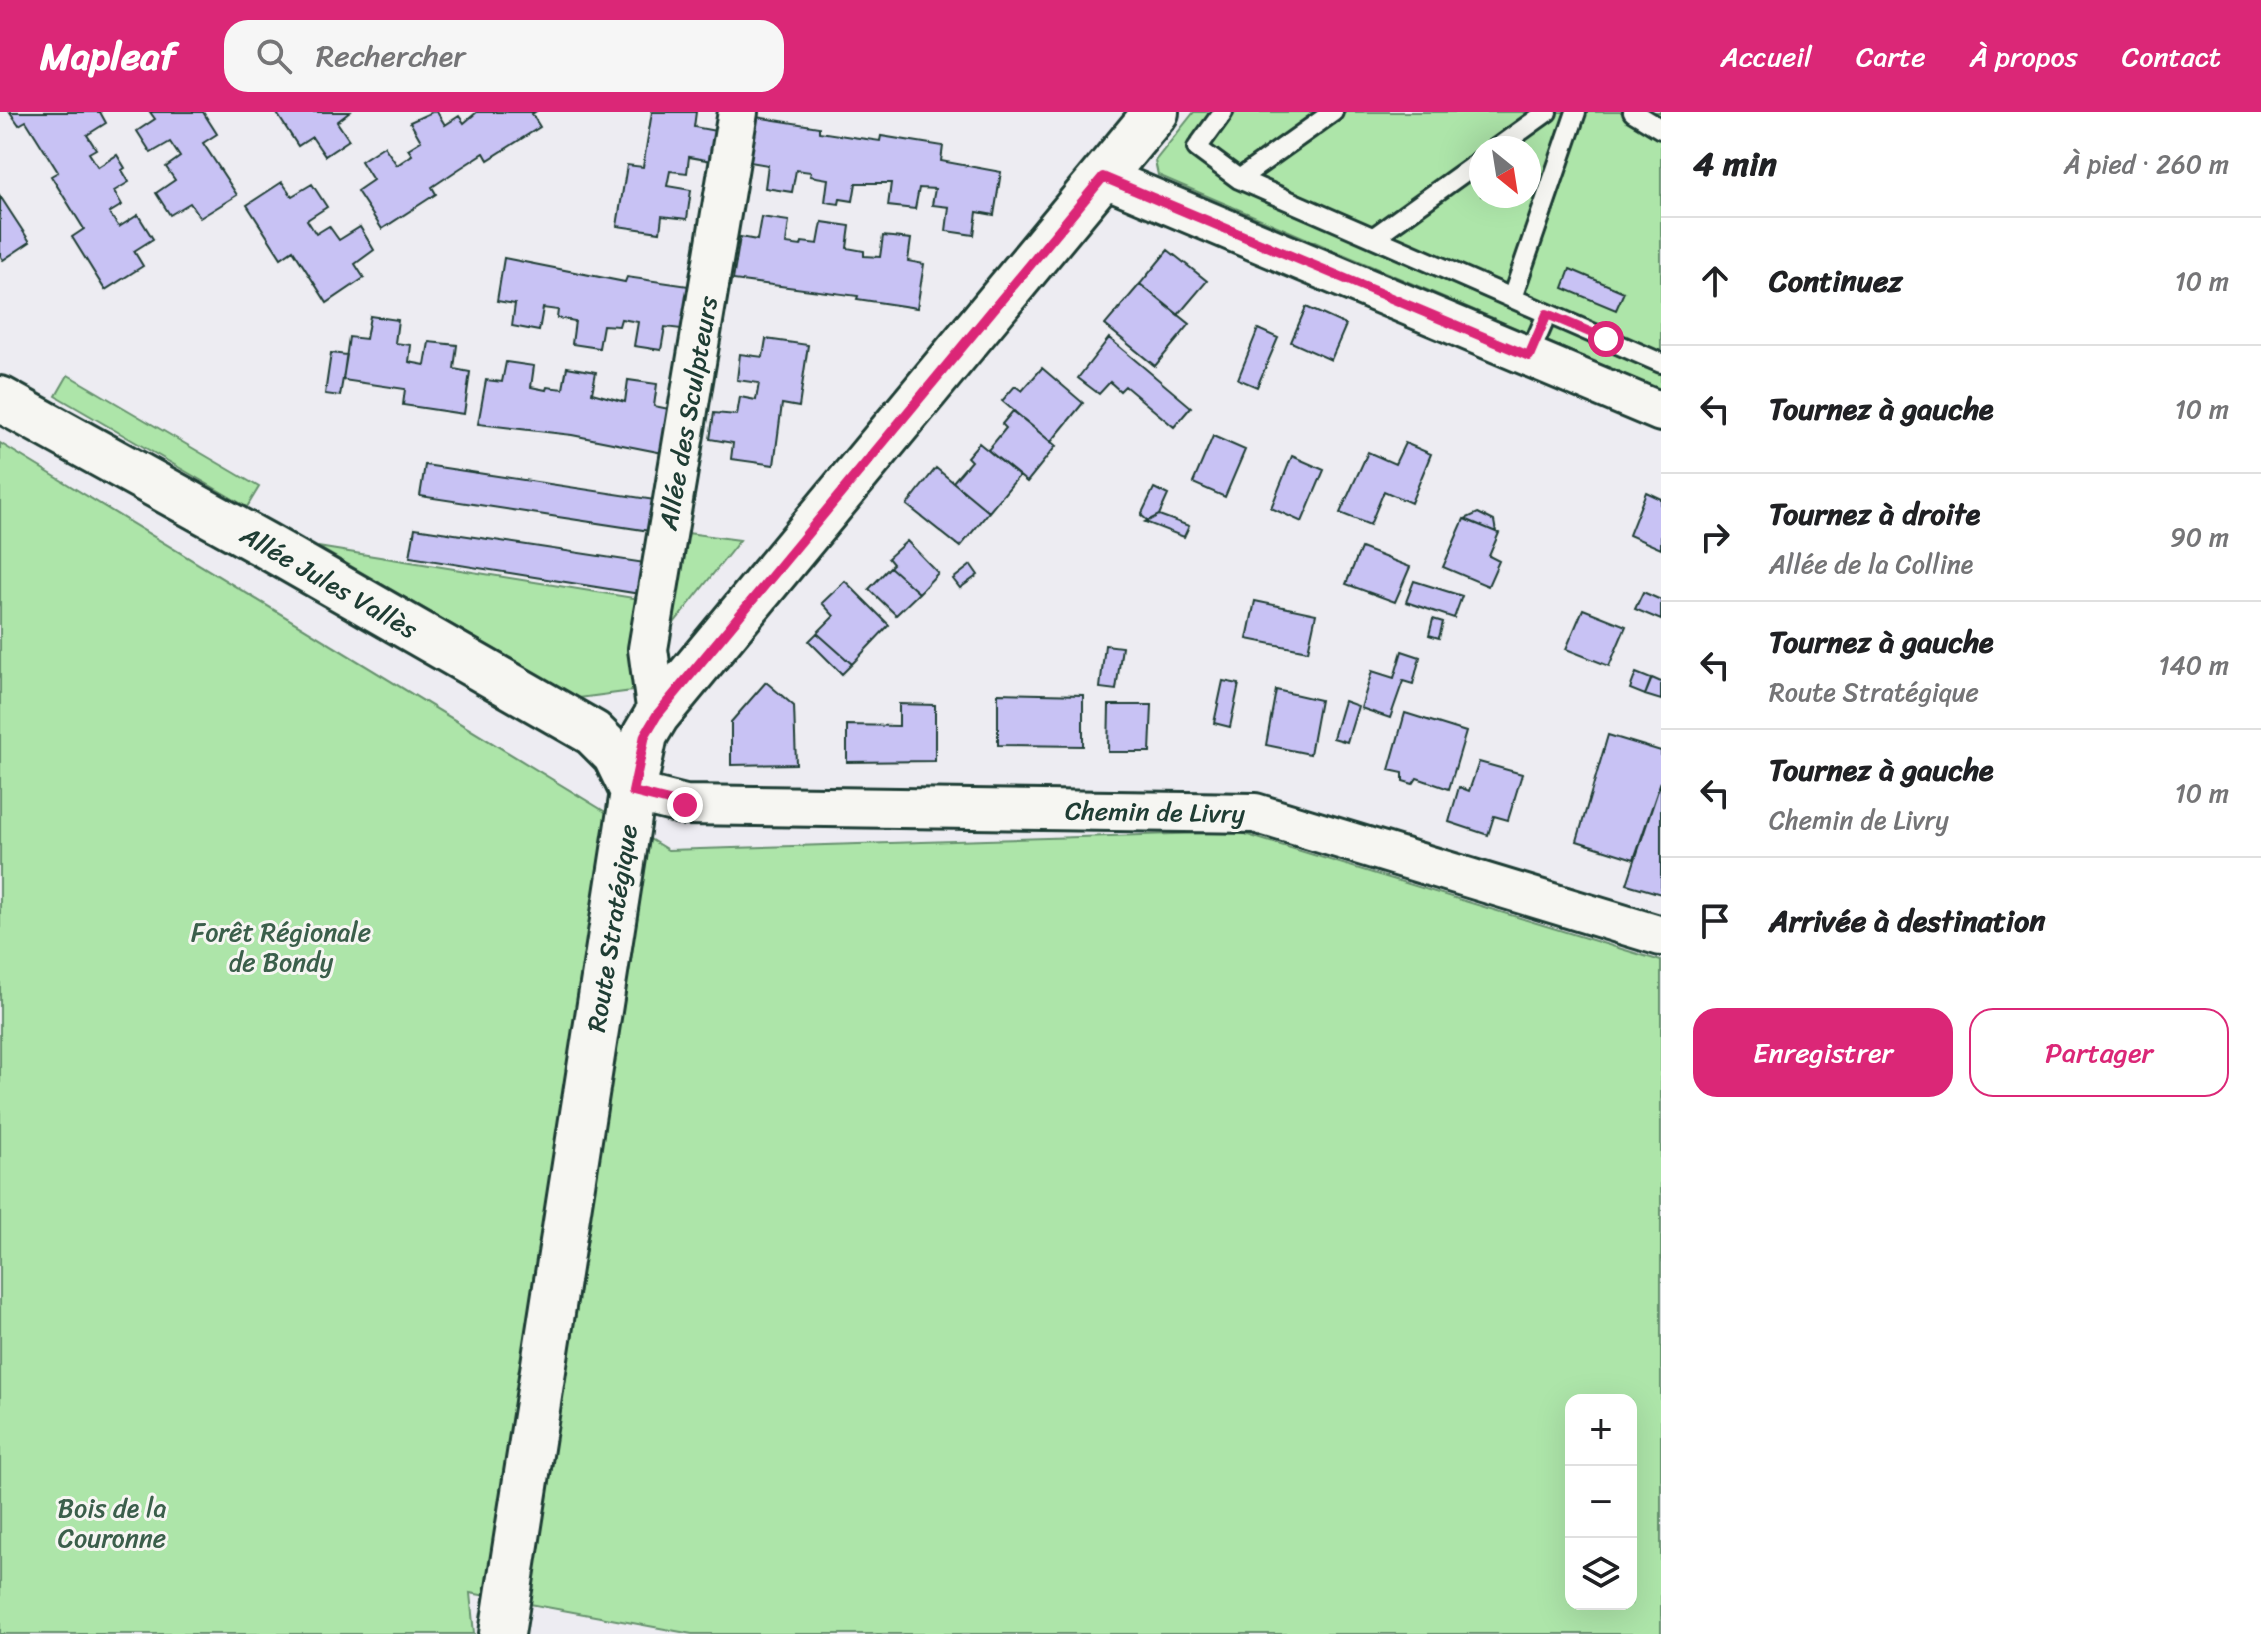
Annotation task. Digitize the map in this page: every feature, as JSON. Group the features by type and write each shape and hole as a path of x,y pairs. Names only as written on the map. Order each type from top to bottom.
{"street":[{"name":"Allée des Sculpteurs","path":"657,715 648,649 738,112"},
{"name":"Route Stratégique","path":"503,1633 633,792 645,735 657,715 1156,112"},
{"path":"1103,177 1661,412"},
{"name":"Allée Jules Vallès","path":"0,399 265,545 593,733 615,755 633,792"},
{"name":"Chemin de Livry","path":"633,792 685,805 1255,813 1661,936"}],"lane":[{"path":"1223,112 1197,148 1239,179 1661,363"},
{"path":"1239,179 1333,112"},
{"path":"1514,136 1547,112"},
{"path":"1512,298 1576,112"},
{"path":"1633,112 1661,129"},
{"path":"1374,237 1469,169"},
{"path":"1529,356 1547,314"}],"green space":[{"path":"1194,112 1661,112 1661,390 1158,175 1155,161"},
{"path":"68,375 259,487 247,507 56,396"},
{"path":"0,443 668,850 1238,832 1661,961 1661,1634 692,1634 470,1593 474,1634 0,1634"},
{"path":"680,532 740,540 659,642"},
{"path":"318,547 646,600 632,691 579,698"}],"building":[{"path":"10,112 100,112 106,123 87,135 96,149 89,153 98,167 117,155 125,168 122,170 129,182 114,191 122,205 109,213 119,227 138,215 153,239 134,251 143,266 105,290 72,237 84,229 51,176 58,172 26,121 19,125"},
{"path":"150,112 203,112 217,134 203,143 237,195 200,218 190,203 170,215 156,193 175,180 166,167 180,157 170,142 151,153 137,131 155,119"},
{"path":"276,112 350,112 337,122 349,140 325,156 312,137 298,146"},
{"path":"437,112 445,125 459,116 464,123 477,112 535,112 532,114 540,127 488,160 484,153 459,169 432,187 436,194 382,229 357,191 373,180 361,161 384,146 397,165 412,155 408,149 421,141 410,122"},
{"path":"652,112 696,112 694,127 716,131 712,161 689,157 687,173 670,171 667,186 691,190 687,219 662,216 660,232 617,226 627,165 643,167"},
{"path":"756,117 819,127 819,132 880,141 881,136 943,146 941,161 1001,172 994,215 977,212 974,235 946,231 949,207 932,205 935,189 919,188 915,209 888,206 891,183 856,183 853,201 840,199 839,204 825,202 828,179 810,176 811,172 796,170 792,192 765,188 768,165 750,162"},
{"path":"282,182 292,196 312,184 327,207 307,220 316,234 329,226 339,240 360,227 374,250 355,264 364,278 327,303 293,250 281,258 247,205"},
{"path":"0,196 30,242 3,260 0,255"},
{"path":"761,217 789,221 786,244 801,246 802,242 818,244 822,222 850,226 847,248 864,251 864,256 880,257 883,236 911,239 908,261 924,264 917,308 857,299 858,296 733,280 740,237 757,240"},
{"path":"1168,250 1207,281 1178,315 1140,284"},
{"path":"504,258 625,282 627,277 689,286 681,329 665,327 661,350 634,346 638,322 621,319 619,326 603,325 599,348 572,344 575,321 557,318 558,310 543,308 539,331 512,326 515,304 497,301"},
{"path":"1570,269 1624,292 1616,310 1563,288"},
{"path":"1140,284 1190,324 1155,366 1105,325"},
{"path":"1306,307 1346,325 1331,360 1291,342"},
{"path":"370,316 398,320 395,343 411,345 409,362 425,365 429,342 457,345 454,369 470,372 464,414 403,405 405,389 343,380 349,337 366,339"},
{"path":"1258,329 1278,338 1257,387 1238,379"},
{"path":"1109,338 1191,407 1174,427 1125,386 1120,391 1110,382 1099,394 1078,378"},
{"path":"766,339 808,345 799,407 782,404 774,465 731,459 733,443 710,439 714,413 737,415 740,397 756,400 759,383 737,380 740,354 763,357"},
{"path":"331,353 347,355 340,396 325,394"},
{"path":"506,362 534,366 531,387 546,390 547,387 563,389 567,367 596,372 592,393 625,402 628,380 657,384 654,406 669,409 663,453 572,435 478,424 486,380 502,382"},
{"path":"1042,368 1083,403 1051,442 1002,401 1015,386 1022,391"},
{"path":"1013,411 1056,446 1027,482 988,450 1006,428 1002,424"},
{"path":"1213,436 1245,450 1225,497 1193,483"},
{"path":"979,443 1019,476 989,512 953,482 971,461 967,457"},
{"path":"1405,443 1431,454 1411,503 1384,491 1370,525 1340,513 1368,452 1395,464"},
{"path":"1292,456 1324,470 1302,522 1271,508"},
{"path":"425,465 655,500 650,531 420,496"},
{"path":"936,468 989,512 960,547 907,505"},
{"path":"1154,488 1168,495 1159,515 1148,521 1141,515"},
{"path":"1646,492 1661,499 1661,549 1629,535"},
{"path":"1478,513 1494,521 1496,532 1465,519"},
{"path":"1159,515 1189,526 1184,537 1145,522"},
{"path":"1464,519 1499,533 1489,556 1499,561 1488,586 1443,567"},
{"path":"415,528 645,563 640,594 410,557"},
{"path":"907,541 938,573 919,593 890,567 893,564 888,558"},
{"path":"1361,548 1410,567 1395,602 1346,584"},
{"path":"971,565 978,575 960,588 953,579"},
{"path":"890,567 919,593 896,615 869,589"},
{"path":"845,581 889,625 852,664 817,633 834,616 822,603"},
{"path":"1414,581 1462,596 1454,618 1406,602"},
{"path":"1643,592 1661,600 1661,620 1635,609"},
{"path":"1255,601 1316,614 1308,651 1247,639"},
{"path":"1583,609 1626,626 1609,666 1566,649"},
{"path":"1433,619 1443,622 1439,638 1429,635"},
{"path":"817,633 852,664 842,674 809,641"},
{"path":"1105,645 1122,647 1116,690 1100,688"},
{"path":"1402,651 1420,657 1413,684 1403,681 1390,718 1361,708 1372,671 1394,678"},
{"path":"1636,673 1651,679 1645,695 1630,689"},
{"path":"1652,678 1661,682 1661,700 1645,695"},
{"path":"1223,681 1239,684 1230,727 1214,723"},
{"path":"766,682 794,706 796,764 731,765 731,722"},
{"path":"1276,690 1320,700 1310,754 1266,745"},
{"path":"998,693 1083,695 1083,746 998,745"},
{"path":"1344,701 1358,706 1347,742 1333,738"},
{"path":"899,704 935,705 935,761 847,762 847,725 899,726"},
{"path":"1109,705 1152,705 1150,752 1108,752"},
{"path":"1405,713 1466,732 1449,789 1417,778 1413,784 1403,781 1403,773 1389,770"},
{"path":"1608,735 1661,751 1661,781 1634,859 1577,841"},
{"path":"1479,762 1522,774 1508,820 1494,816 1488,835 1449,822 1459,787 1469,791"},
{"path":"1661,781 1661,894 1627,884"}],"route":[{"path":"685,805 633,792 645,735 657,715 1103,177 1529,356 1547,314 1606,339"}],"park label":[{"name":"Forêt Régionale de Bondy","path":"281,947"},
{"name":"Bois de la Couronne","path":"112,1523"}]}
